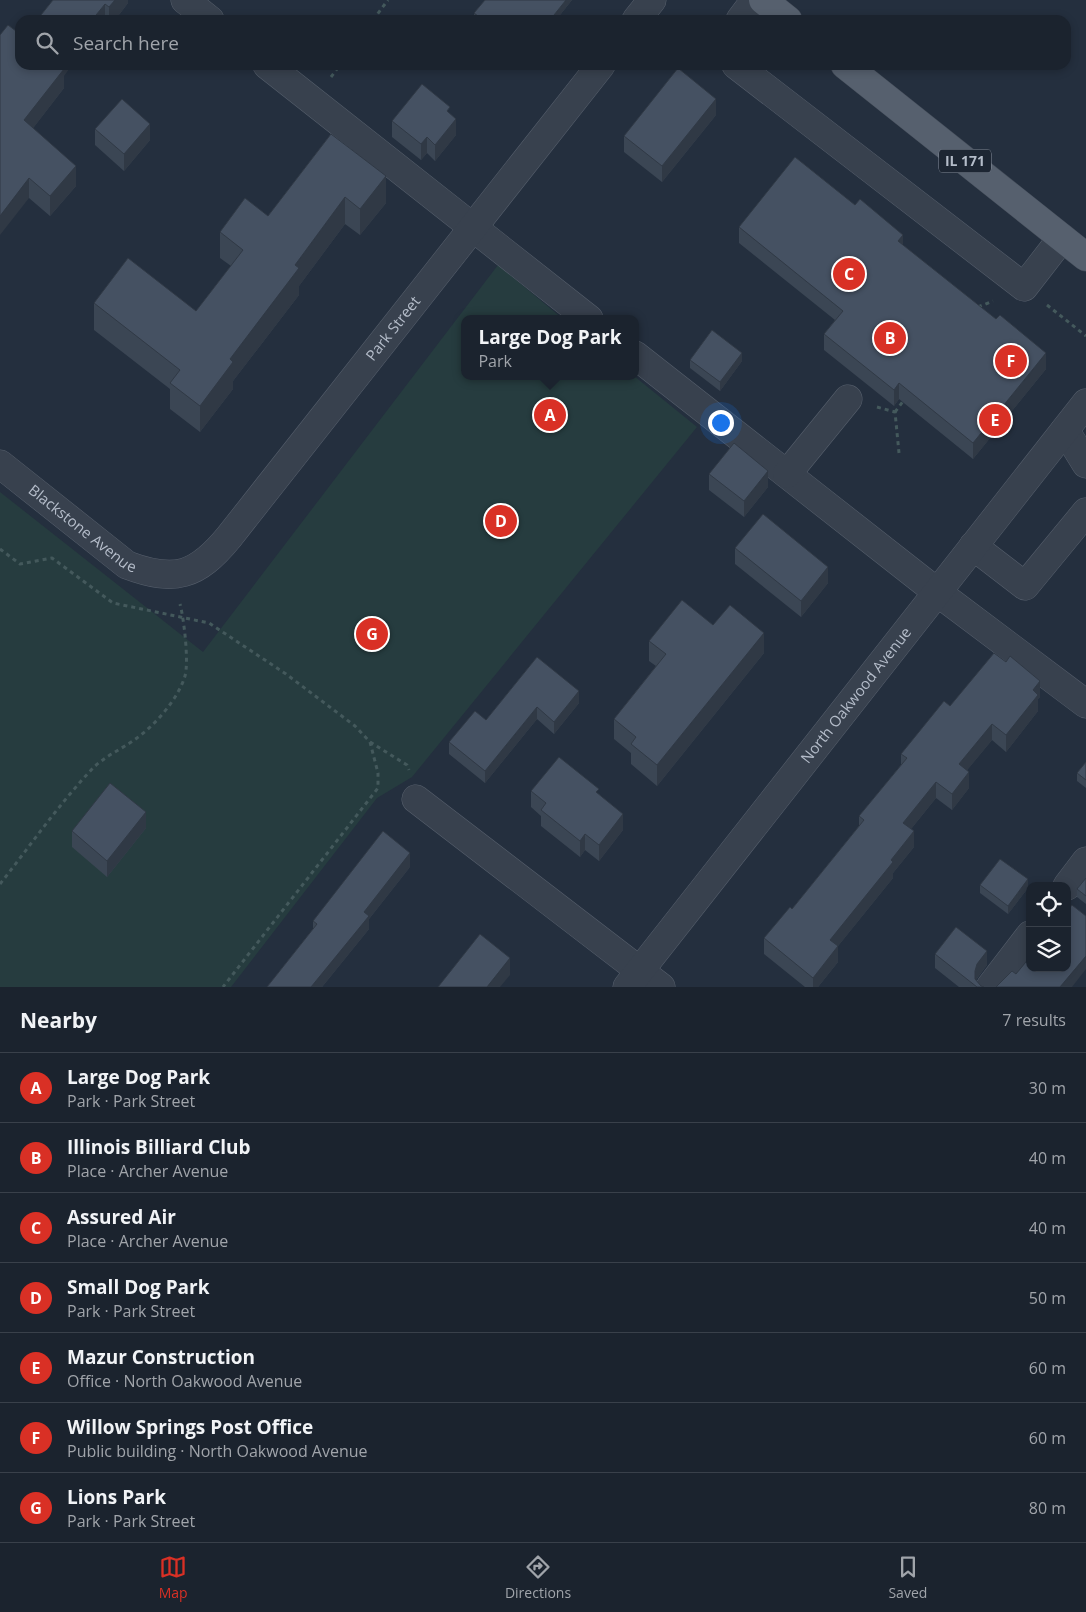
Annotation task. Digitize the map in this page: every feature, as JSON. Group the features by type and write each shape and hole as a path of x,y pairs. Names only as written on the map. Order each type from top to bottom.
{"main road":[{"path":"763,0 782,15"},
{"name":"IL 171","path":"851,70 1086,257"}],"street":[{"path":"184,0 204,15"},
{"path":"640,15 652,0"},
{"path":"744,15 755,0"},
{"path":"273,70 584,315"},
{"name":"Park Street","path":"174,574 195,570 212,558 597,70"},
{"path":"742,70 1024,287 1062,238"},
{"path":"639,358 937,592 1086,704"},
{"path":"786,474 848,399"},
{"name":"North Oakwood Avenue","path":"643,981 937,592 1086,403"},
{"path":"1065,430 1086,464"},
{"name":"Blackstone Avenue","path":"0,464 127,565 150,573 174,574"},
{"path":"973,546 1025,586 1086,512"},
{"path":"416,799 643,981"},
{"path":"1070,882 1086,861"},
{"path":"990,987 1026,940"}],"path":[{"path":"377,15 388,0"},
{"path":"1076,327 1086,336"},
{"path":"899,453 895,412 906,397"},
{"path":"848,399 895,412"},
{"path":"0,549 20,564 52,558 113,603 209,623 286,674 355,726 370,742 407,765 416,799"},
{"path":"0,884 78,784 96,765 138,738 154,723 177,694 186,674 184,619 174,574"},
{"path":"223,987 378,788 376,757 370,742"}],"green space":[{"path":"498,265 558,315 461,315 461,380 639,380 697,427 412,777 377,798 231,987 0,987 0,492 203,652"}],"building":[{"path":"53,0 115,0 109,7 105,4 96,15 41,15"},
{"path":"485,0 566,0 554,15 477,15 474,13"},
{"path":"8,25 15,30 15,70 63,70 24,120 76,166 50,196 29,178 0,216 0,35"},
{"path":"676,70 680,70 716,99 662,166 624,136"},
{"path":"422,84 450,107 447,111 456,119 435,145 427,137 421,144 392,121"},
{"path":"122,99 150,124 124,154 95,129"},
{"path":"331,134 386,176 360,209 345,197 295,265 299,268 230,359 233,362 200,406 170,383 180,370 94,303 128,258 196,311 243,250 220,232 245,198 268,216"},
{"path":"795,157 855,205 860,199 903,235 898,241 996,319 1000,315 1046,353 973,443 899,383 894,390 824,334 843,311 739,227"},
{"path":"712,330 742,353 720,382 690,360"},
{"path":"734,443 768,471 744,501 709,474"},
{"path":"763,514 828,567 801,601 735,548"},
{"path":"682,600 713,625 730,605 764,633 657,765 631,744 636,737 614,719 666,654 649,641"},
{"path":"994,653 1006,662 1010,656 1040,681 1033,690 1038,695 1006,735 992,724 959,764 969,772 952,794 936,782 903,823 914,831 891,860 893,862 830,940 838,946 813,978 764,938 790,907 792,909 864,820 859,816 907,758 901,754 944,701 950,706"},
{"path":"537,657 579,691 554,722 537,707 485,771 449,742 475,711 486,720"},
{"path":"559,757 599,789 596,792 623,814 599,845 585,834 580,841 541,810 546,803 531,791"},
{"path":"1086,762 1086,780 1077,773"},
{"path":"110,783 146,812 107,861 72,831"},
{"path":"383,831 410,853 364,912 369,916 311,987 267,987 317,924 313,921"},
{"path":"1000,859 1028,879 1008,906 980,885"},
{"path":"1086,878 1086,896 1077,889"},
{"path":"1072,905 1086,916 1086,956 1060,987 996,987 1012,971 1016,974 1026,962 1026,972 1071,972"},
{"path":"956,927 987,951 977,964 975,971 975,979 984,987 977,987 935,954"},
{"path":"480,934 510,958 487,987 438,987"}],"place":[{"name":"Assured Air","path":"849,274"},
{"name":"Illinois Billiard Club","path":"890,338"},
{"name":"Willow Springs Post Office","path":"1011,361"},
{"name":"Large Dog Park","path":"550,415"},
{"name":"Mazur Construction","path":"995,420"},
{"name":"Small Dog Park","path":"501,521"},
{"name":"Lions Park","path":"372,634"}]}
